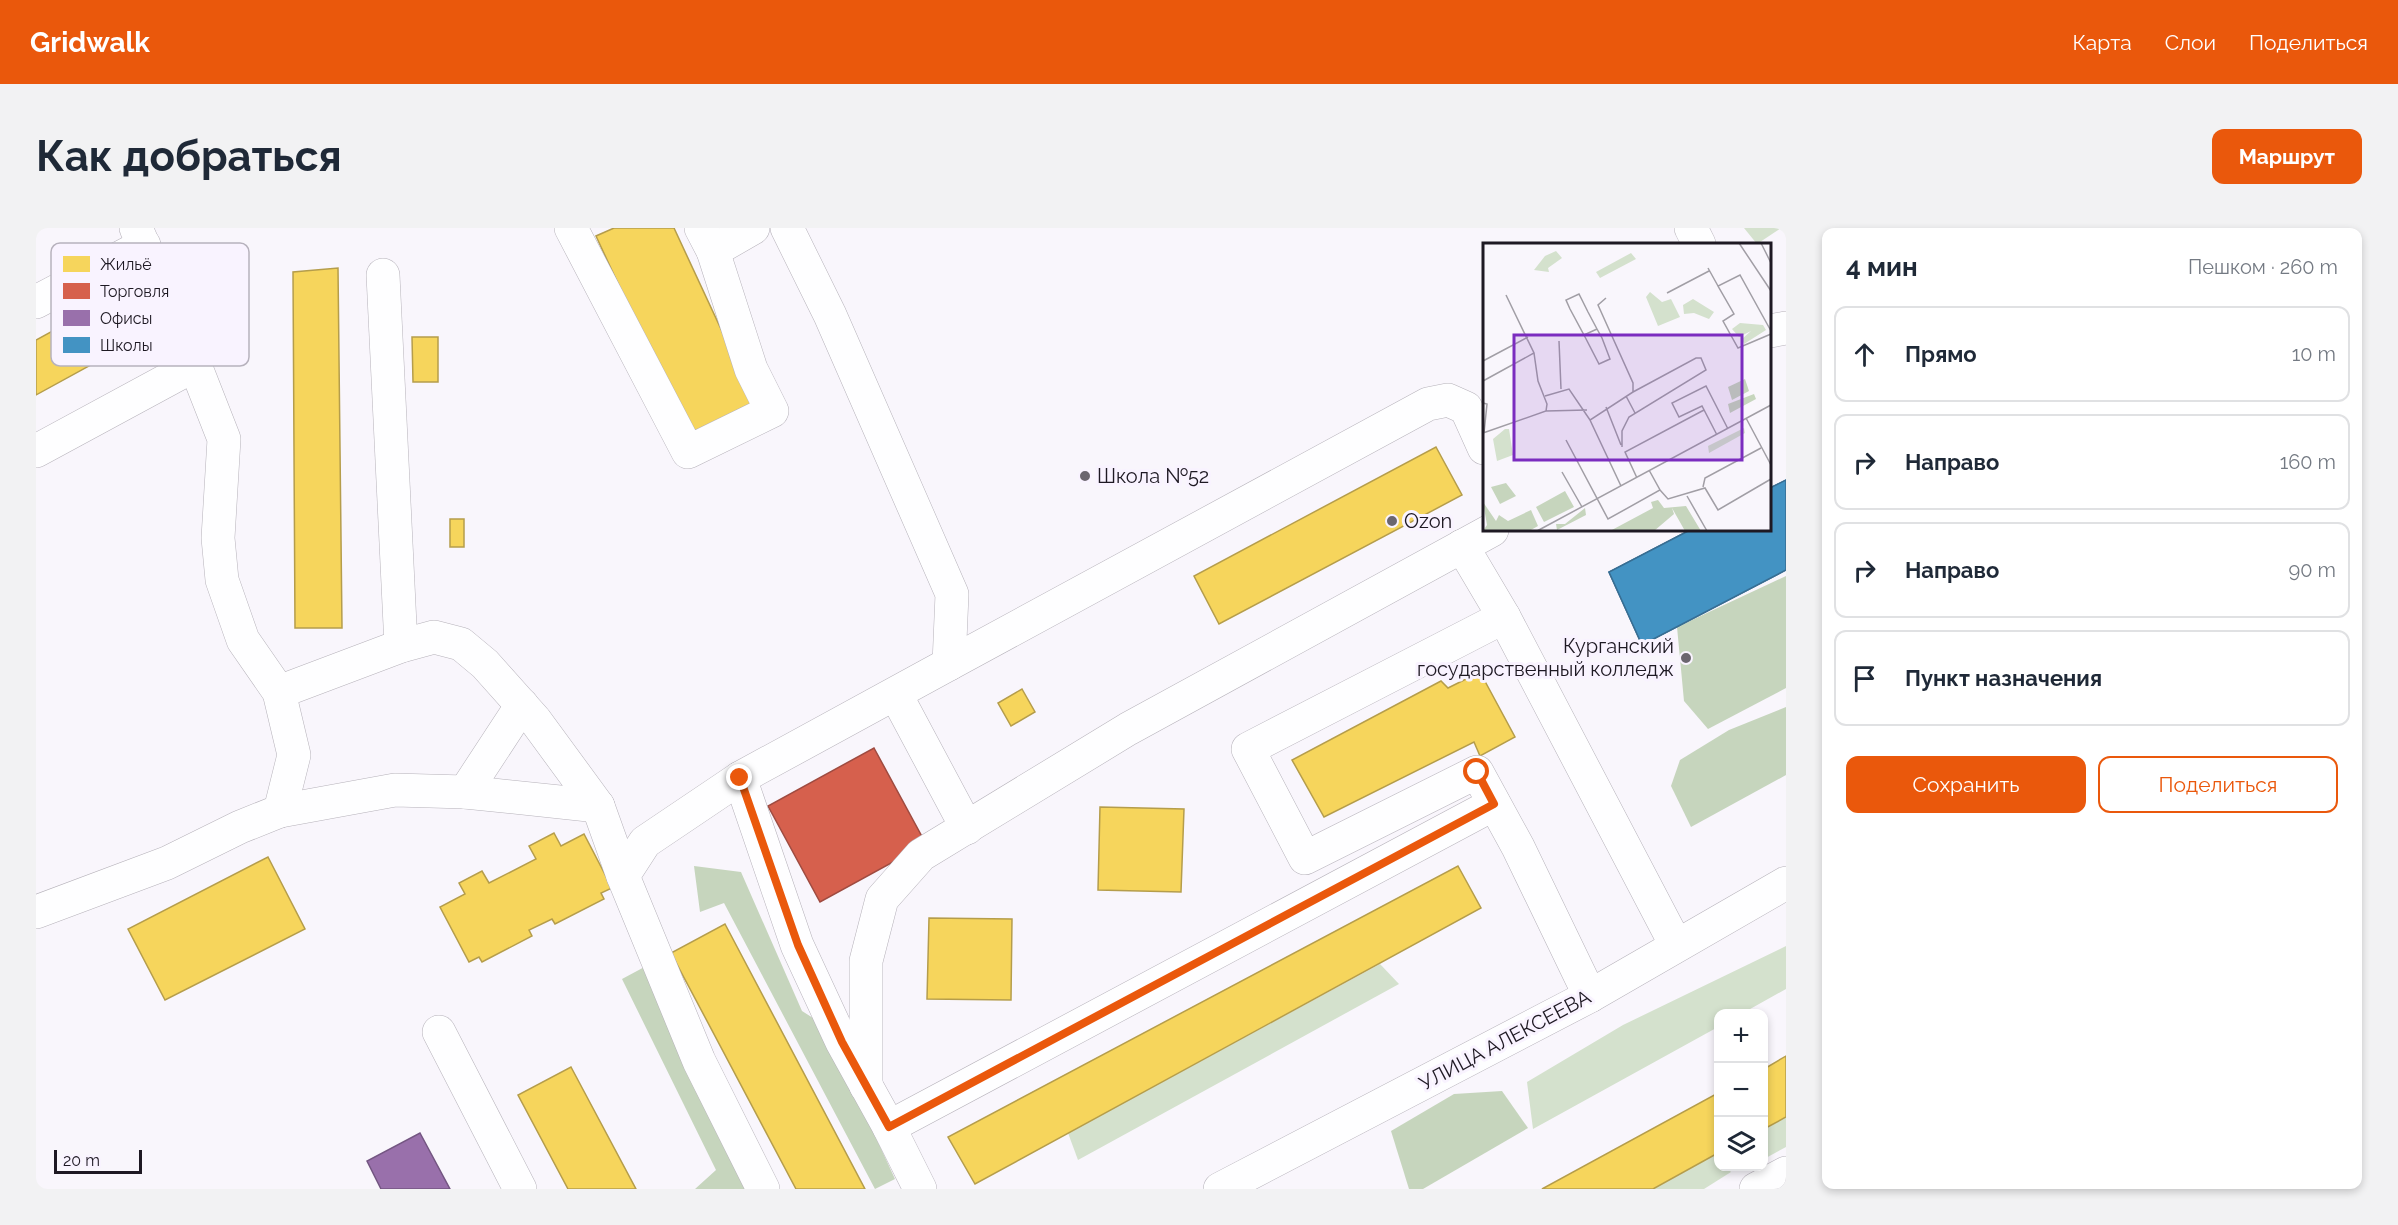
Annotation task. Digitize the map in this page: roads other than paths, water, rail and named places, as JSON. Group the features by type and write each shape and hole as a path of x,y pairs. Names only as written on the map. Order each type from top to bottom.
{"street":[{"path":"571,228 688,452 772,411 752,369 707,239 753,228"},
{"path":"787,228 834,325 952,594 949,664"},
{"path":"1691,228 1698,243"},
{"path":"384,275 401,646"},
{"path":"36,302 51,293"},
{"path":"1771,331 1786,328"},
{"path":"36,451 193,366"},
{"path":"195,366 224,439 218,538 222,580 243,640 279,692 294,755 280,811"},
{"path":"623,876 645,842 740,778 1428,404 1448,400 1466,408 1483,444"},
{"path":"866,1086 866,961 882,899 921,855 1128,729 1490,531"},
{"path":"1462,546 1504,617 1677,945"},
{"path":"1504,617 1248,749 1305,858 1477,772 1518,847 1590,996"},
{"path":"279,692 401,646 435,637 461,644 485,664 522,705 598,806 623,876 699,1061 763,1189"},
{"path":"896,695 967,828"},
{"path":"465,792 522,705"},
{"path":"740,778 798,945 842,1042 920,1189"},
{"path":"36,912 167,862 240,827 280,811 395,790 465,792 598,806"},
{"path":"889,1127 1494,804"},
{"name":"УЛИЦА АЛЕКСЕЕВА","path":"1220,1189 1590,996 1786,883"},
{"path":"439,1032 520,1189"},
{"path":"1756,1189 1786,1173"}],"place":[{"name":"Школа №52","path":"1085,476"},
{"name":"Ozon","path":"1392,521"},
{"name":"Курганский государственный колледж","path":"1686,658"}]}
